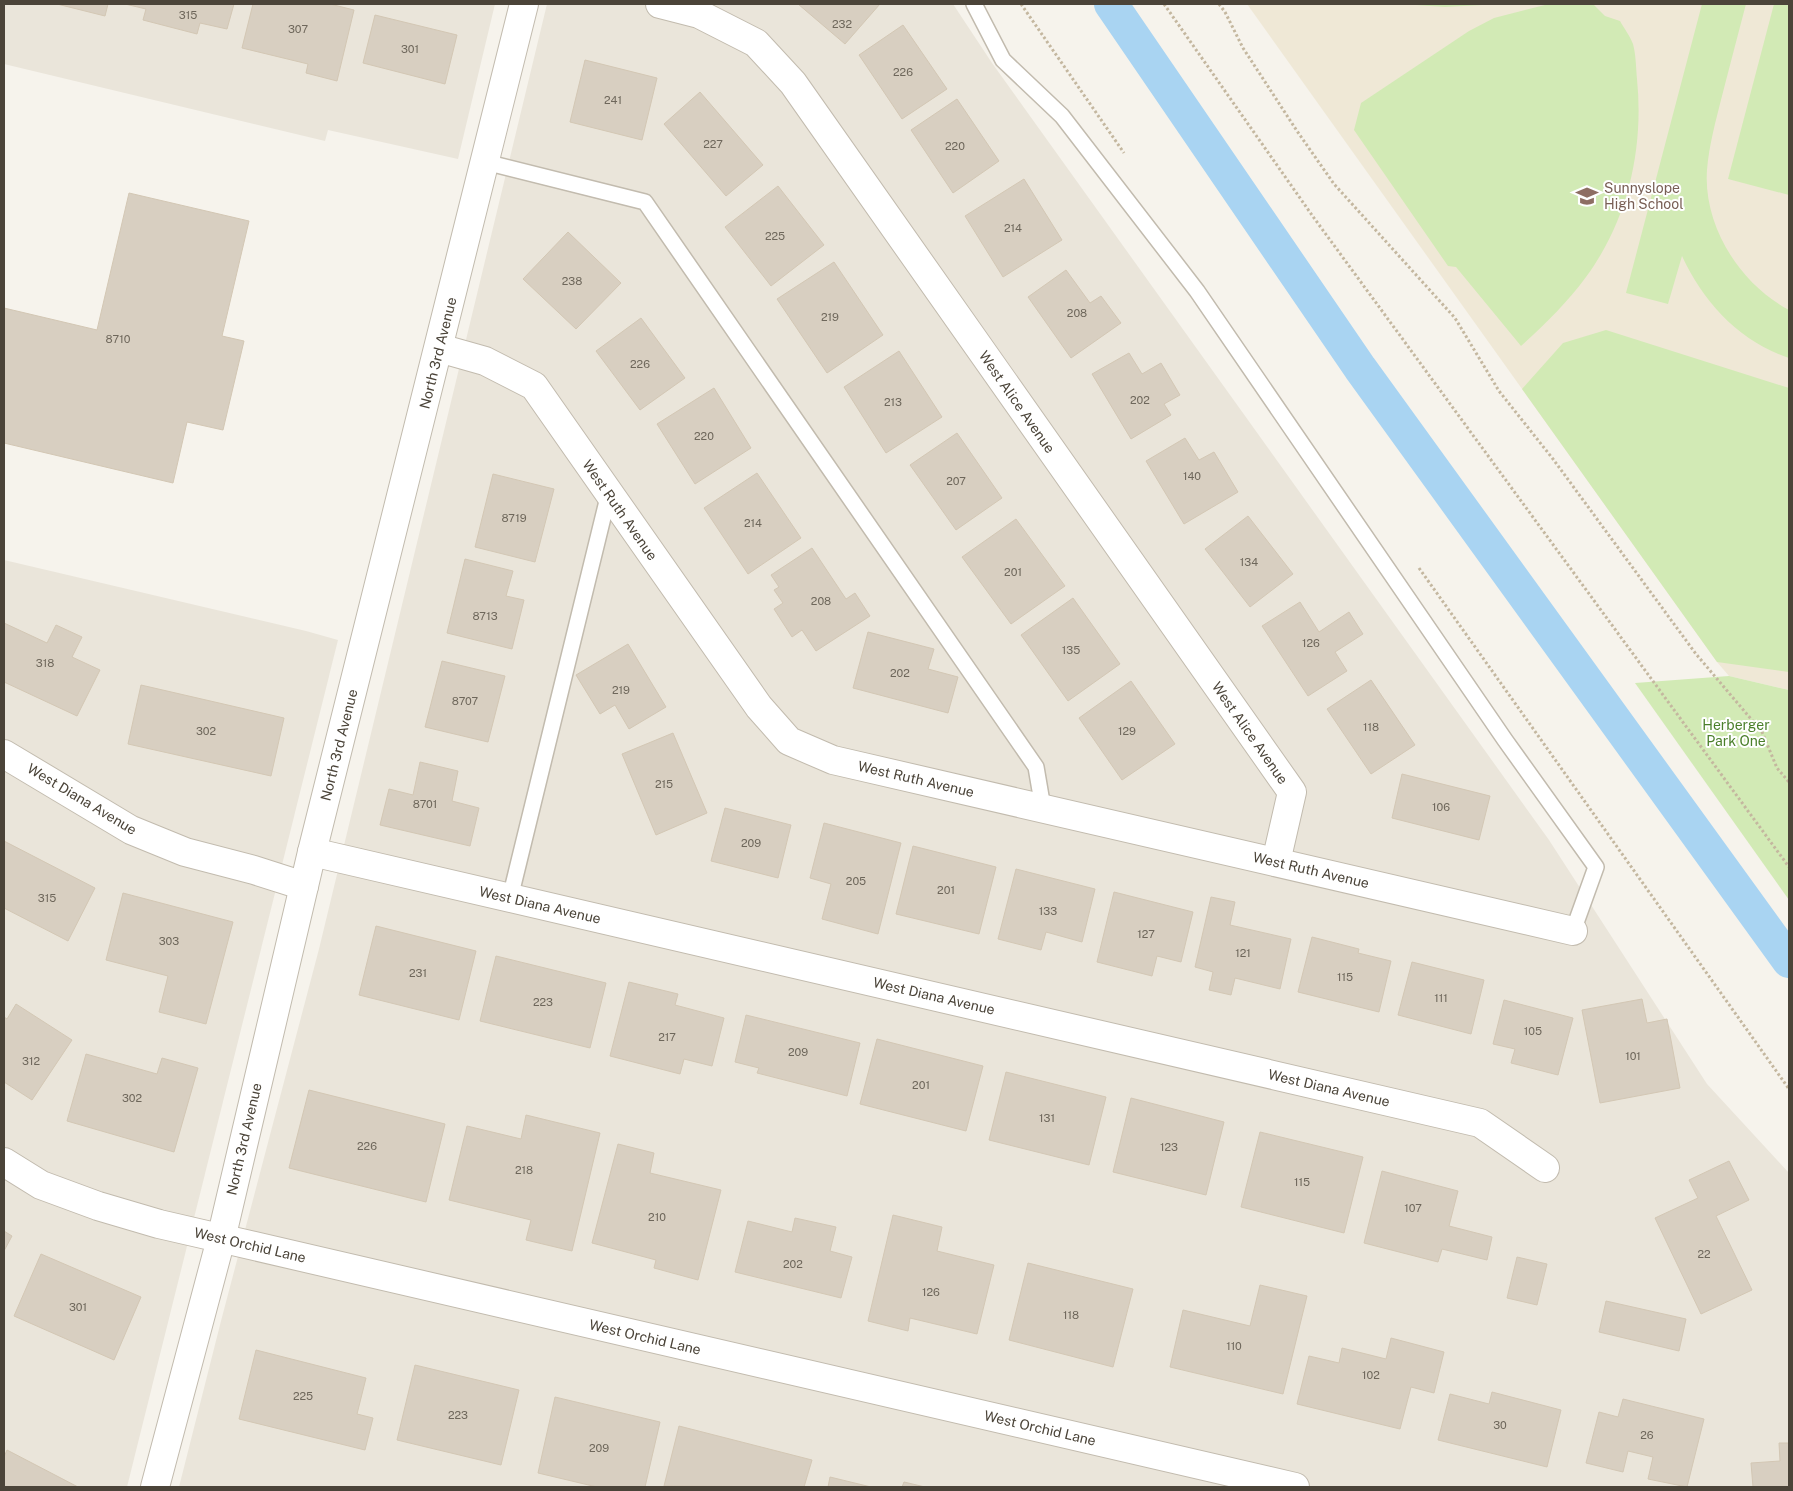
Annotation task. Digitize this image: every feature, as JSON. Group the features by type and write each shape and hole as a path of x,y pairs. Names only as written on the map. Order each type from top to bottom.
{"street":[{"name":"North 3rd Avenue","path":"158,1487 220,1239 312,852 524,4"},
{"name":"West Alice Avenue","path":"660,4 699,14 756,43 793,83 1292,792 1276,862"},
{"name":"West Ruth Avenue","path":"439,348 485,361 534,386 759,707 789,741 834,760 1572,930"},
{"name":"West Diana Avenue","path":"4,754 130,830 185,852 254,870 304,886"},
{"name":"West Diana Avenue","path":"312,852 1480,1123 1545,1168"},
{"name":"West Orchid Lane","path":"4,1162 41,1185 98,1206 159,1224 1294,1487"}],"lane":[{"path":"974,4 1003,60 1062,116 1197,291 1505,740 1596,867 1572,930"},
{"path":"485,162 645,202 1036,767 1042,808"},
{"path":"510,898 609,493"}],"path":[{"path":"1164,4 1314,218 1789,867"},
{"path":"1219,4 1243,48 1334,184 1455,318 1500,391 1553,459 1696,654 1762,732 1777,768 1789,782"}],"shaded area":[{"path":"4,4 495,4 458,159 328,130 325,141 4,64"},
{"path":"547,4 953,4 992,63 1549,840 1707,1084 1789,1173 1789,1487 179,1487 319,949"},
{"name":"Sunnyslope High School","path":"1247,4 1789,4 1789,690 1729,676 1717,662"},
{"path":"4,560 338,640 127,1487 4,1487"}],"green space":[{"path":"1401,4 1501,4 1445,7"},
{"path":"1549,4 1590,4 1594,5 1605,16 1620,21 1632,41 1635,53 1639,105 1638,131 1630,183 1613,232 1601,255 1571,296 1521,346 1456,267 1448,266 1354,130 1361,103 1469,31 1494,18"},
{"path":"1702,4 1746,4 1711,142 1707,170 1707,191 1711,212 1718,232 1740,269 1771,299 1789,310 1789,358 1754,342 1725,318 1701,289 1682,256 1668,304 1626,293"},
{"path":"1774,4 1789,4 1789,195 1728,179"},
{"path":"1606,330 1789,388 1789,672 1717,662 1522,389 1563,343"},
{"name":"Herberger Park One","path":"1729,676 1789,690 1789,900 1635,683"}],"building":[{"path":"57,4 108,4 105,16"},
{"path":"125,4 234,4 227,29 200,23 197,34 143,20 146,9"},
{"path":"253,4 330,4 354,10 337,81 306,73 308,64 242,48"},
{"path":"798,4 880,4 845,44"},
{"path":"375,15 457,35 445,84 363,63"},
{"path":"903,25 947,89 902,119 859,55"},
{"path":"585,60 657,78 642,140 570,122"},
{"path":"700,92 763,165 726,196 664,124"},
{"path":"957,99 999,161 953,193 911,130"},
{"path":"1024,179 1062,240 1003,277 965,216"},
{"path":"778,186 824,245 771,286 725,227"},
{"path":"129,193 249,221 222,336 244,341 223,430 187,422 173,483 4,443 4,308 97,330"},
{"path":"568,232 621,283 576,329 523,279"},
{"path":"834,262 883,335 827,373 777,299"},
{"path":"1066,270 1090,303 1101,296 1121,323 1071,358 1028,297"},
{"path":"641,318 685,378 640,410 596,351"},
{"path":"899,351 942,417 886,453 844,387"},
{"path":"1129,353 1142,374 1161,363 1180,395 1164,404 1171,415 1131,439 1092,374"},
{"path":"714,388 751,448 695,484 657,424"},
{"path":"957,433 1002,498 956,530 910,465"},
{"path":"1185,438 1199,460 1214,452 1238,492 1184,524 1146,461"},
{"path":"757,473 801,538 748,574 704,508"},
{"path":"493,474 554,489 535,562 475,547"},
{"path":"1248,516 1293,574 1250,607 1205,549"},
{"path":"1016,519 1065,586 1011,624 962,557"},
{"path":"812,548 846,599 855,593 870,616 816,651 802,630 792,637 774,609 783,603 774,590 779,587 771,575"},
{"path":"465,559 513,571 506,596 524,600 512,649 447,633"},
{"path":"1073,598 1120,664 1068,701 1021,635"},
{"path":"1300,602 1319,632 1349,612 1363,634 1335,652 1347,671 1308,696 1262,626"},
{"path":"4,623 47,643 56,625 82,637 72,657 100,670 77,716 4,682"},
{"path":"868,632 934,649 928,669 958,677 948,713 853,688"},
{"path":"628,644 666,707 629,729 615,705 600,714 576,675"},
{"path":"442,661 505,676 488,742 425,727"},
{"path":"1371,680 1415,745 1371,774 1327,709"},
{"path":"1131,681 1175,744 1122,780 1079,718"},
{"path":"141,685 284,718 271,776 128,744"},
{"path":"673,733 707,813 656,835 622,754"},
{"path":"420,762 458,771 452,801 479,808 470,846 380,825 389,789 413,795"},
{"path":"1402,774 1490,796 1479,840 1392,818"},
{"path":"725,808 791,825 778,878 711,861"},
{"path":"824,823 901,843 878,934 822,919 831,884 810,878"},
{"path":"4,841 95,888 68,941 4,908"},
{"path":"913,846 996,867 979,934 896,914"},
{"path":"1016,869 1095,889 1082,942 1046,932 1041,950 998,939"},
{"path":"1114,892 1193,912 1181,962 1157,956 1152,976 1097,962"},
{"path":"123,893 233,922 206,1024 159,1012 168,976 106,960"},
{"path":"1211,897 1235,902 1230,925 1291,939 1280,989 1235,978 1231,995 1209,990 1213,972 1195,967"},
{"path":"376,926 476,951 459,1020 359,995"},
{"path":"1312,937 1359,949 1358,953 1391,961 1379,1012 1298,992"},
{"path":"496,956 606,983 590,1048 480,1021"},
{"path":"1412,962 1484,980 1471,1034 1398,1015"},
{"path":"629,982 678,994 675,1005 724,1018 712,1066 684,1059 680,1074 610,1056"},
{"path":"1642,999 1647,1023 1667,1019 1680,1088 1600,1103 1582,1010"},
{"path":"1504,1000 1573,1018 1558,1075 1511,1063 1515,1049 1493,1044"},
{"path":"16,1004 72,1040 32,1100 4,1082 4,1017 7,1019"},
{"path":"746,1015 860,1043 847,1096 757,1073 759,1068 735,1062"},
{"path":"877,1039 983,1066 966,1131 860,1104"},
{"path":"86,1054 157,1074 162,1058 198,1068 174,1152 67,1121"},
{"path":"1006,1072 1106,1097 1089,1165 989,1140"},
{"path":"309,1090 445,1124 426,1202 289,1168"},
{"path":"1131,1098 1224,1122 1206,1195 1113,1172"},
{"path":"526,1115 600,1133 572,1251 526,1240 531,1220 449,1200 467,1126 521,1139"},
{"path":"1260,1132 1363,1157 1344,1233 1241,1207"},
{"path":"618,1144 654,1153 650,1173 721,1190 698,1280 654,1268 656,1260 592,1243"},
{"path":"1729,1161 1749,1200 1716,1216 1752,1290 1701,1314 1655,1218 1698,1198 1689,1180"},
{"path":"1382,1171 1458,1191 1449,1226 1492,1237 1487,1260 1442,1249 1438,1262 1364,1243"},
{"path":"893,1215 942,1227 937,1251 994,1265 977,1334 910,1318 908,1331 868,1321"},
{"path":"795,1218 836,1227 830,1251 852,1257 841,1298 735,1272 748,1221 792,1232"},
{"path":"4,1231 12,1236 4,1251"},
{"path":"41,1254 141,1297 114,1360 14,1316"},
{"path":"1517,1257 1547,1264 1537,1305 1507,1298"},
{"path":"1028,1263 1133,1289 1113,1367 1009,1340"},
{"path":"1260,1285 1307,1296 1283,1394 1170,1367 1183,1310 1250,1326"},
{"path":"1606,1301 1686,1319 1679,1351 1599,1332"},
{"path":"1391,1338 1444,1352 1434,1393 1411,1387 1400,1429 1297,1404 1309,1356 1339,1363 1342,1348 1386,1359"},
{"path":"256,1350 366,1378 357,1414 373,1418 365,1450 239,1419"},
{"path":"415,1365 519,1390 501,1465 397,1440"},
{"path":"1492,1392 1561,1410 1547,1467 1438,1440 1450,1394 1489,1404"},
{"path":"555,1397 660,1422 645,1487 597,1487 538,1473"},
{"path":"1623,1399 1704,1419 1687,1487 1648,1479 1653,1457 1628,1451 1623,1472 1586,1463 1599,1412 1618,1417"},
{"path":"679,1426 812,1460 804,1487 664,1486"},
{"path":"1779,1443 1789,1443 1789,1487 1753,1487 1751,1463 1780,1461"},
{"path":"7,1450 78,1487 4,1487 4,1457"},
{"path":"830,1477 871,1487 828,1487"},
{"path":"904,1482 925,1487 902,1487"}],"waterway":[{"path":"1111,4 1360,368 1789,961"}],"place":[{"name":"Sunnyslope High School","path":"1587,196"}]}
